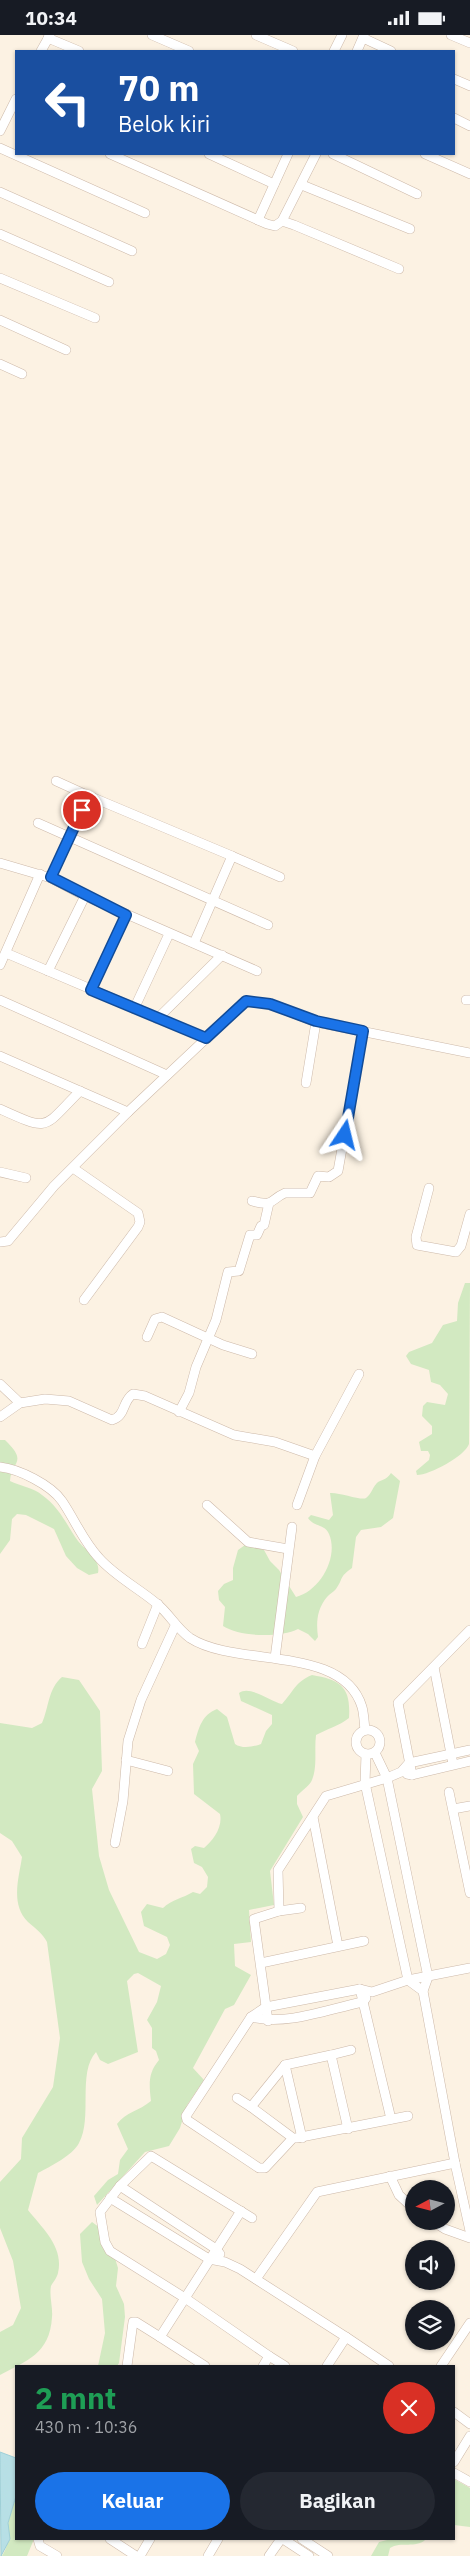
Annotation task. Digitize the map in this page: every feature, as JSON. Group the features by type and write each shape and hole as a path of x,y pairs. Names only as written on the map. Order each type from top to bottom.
{"street":[{"path":"152,35 187,50"},
{"path":"256,35 291,50"},
{"path":"334,50 342,35"},
{"path":"451,35 470,43"},
{"path":"357,50 363,36 390,50"},
{"path":"42,50 49,37 76,50"},
{"path":"455,79 470,86"},
{"path":"0,131 13,113"},
{"path":"455,118 470,126"},
{"path":"0,148 15,155"},
{"path":"16,155 145,213"},
{"path":"112,155 275,226 282,221 302,185 316,155"},
{"path":"211,155 274,184"},
{"path":"258,220 288,155"},
{"path":"335,155 417,194"},
{"path":"427,155 470,174"},
{"path":"302,185 410,229"},
{"path":"0,192 132,251"},
{"path":"282,221 399,269"},
{"path":"0,234 109,282"},
{"path":"0,278 95,318"},
{"path":"0,321 66,350"},
{"path":"0,364 22,374"},
{"path":"56,781 280,877"},
{"path":"51,877 89,796"},
{"path":"38,823 268,925"},
{"path":"194,943 232,857"},
{"path":"0,863 51,877 85,896 126,915 257,971"},
{"path":"0,965 40,874"},
{"path":"48,971 85,896"},
{"path":"91,990 126,915"},
{"path":"134,1009 169,934"},
{"path":"6,953 157,1019 206,1038"},
{"path":"157,1019 222,955"},
{"path":"0,1000 167,1075"},
{"path":"0,1242 8,1241 72,1168 128,1112 246,1001 270,1004 316,1021 470,1053"},
{"path":"306,1083 316,1021"},
{"path":"252,1201 269,1203 275,1202 285,1193 310,1193 318,1176 329,1177 338,1171 363,1031"},
{"path":"0,1056 128,1112"},
{"path":"0,1109 39,1126 48,1123 80,1091"},
{"path":"72,1168 140,1217 138,1227 84,1300"},
{"path":"0,1171 26,1178"},
{"path":"428,1187 416,1237 417,1245 456,1252 461,1246 470,1214"},
{"path":"180,1412 190,1393 196,1367 216,1320 228,1272 239,1271 250,1235 257,1235 261,1226 264,1225 269,1203"},
{"path":"147,1337 155,1319 162,1317 207,1338 252,1354"},
{"path":"297,1505 315,1456 359,1374"},
{"path":"0,1384 20,1403"},
{"path":"0,1417 20,1403 45,1399 69,1401 112,1420 118,1419 123,1413 128,1399 133,1394 145,1396 234,1435 275,1443 315,1456"},
{"path":"0,1467 10,1468 34,1479 61,1499 83,1539 100,1559 158,1604 175,1625 204,1645 233,1653 308,1663 351,1686 362,1707 365,1730"},
{"path":"207,1505 248,1542 288,1549"},
{"path":"275,1658 292,1527"},
{"path":"142,1644 158,1604"},
{"path":"115,1843 123,1801 128,1741 141,1700 175,1625"},
{"path":"412,1775 398,1703 469,1632"},
{"path":"434,1667 453,1764"},
{"path":"372,1729 380,1739 380,1747 371,1753 361,1752 356,1743 360,1733 365,1730 372,1729"},
{"path":"279,1911 278,1870 326,1796 386,1778 401,1772 409,1763 470,1750"},
{"path":"371,1753 386,1778 428,1977 423,1991 454,2163 470,2231"},
{"path":"371,1753 365,1783 408,1980 423,1991"},
{"path":"126,1760 168,1771"},
{"path":"401,1772 412,1775 470,1761"},
{"path":"449,1792 470,1893"},
{"path":"453,1809 470,1806"},
{"path":"313,1817 338,1946"},
{"path":"268,2021 262,1963 254,1919 256,1916 301,1908"},
{"path":"262,1963 364,1941"},
{"path":"251,2017 268,2021 363,2001 372,1992 408,1980 470,1968"},
{"path":"372,1992 360,1989 266,2007 251,2017 186,2119 261,2169 297,2138 348,2129 408,2115"},
{"path":"360,1989 391,2119"},
{"path":"251,2107 285,2065 351,2050"},
{"path":"331,2055 348,2129"},
{"path":"285,2065 297,2138"},
{"path":"236,2098 297,2138"},
{"path":"252,2219 150,2156 120,2185 100,2212 107,2247 283,2365"},
{"path":"256,2279 317,2192 454,2163"},
{"path":"390,2176 398,2195 405,2201"},
{"path":"120,2185 216,2249 225,2262"},
{"path":"110,2198 209,2259 225,2262 256,2279 388,2365"},
{"path":"160,2337 241,2211"},
{"path":"448,2230 470,2238"},
{"path":"127,2365 132,2322 136,2322 203,2365"},
{"path":"443,2365 470,2323"},
{"path":"329,2365 346,2337"},
{"path":"264,2365 269,2356"},
{"path":"455,2413 470,2424"},
{"path":"455,2461 470,2436"},
{"path":"455,2474 470,2483"},
{"path":"38,2540 40,2546 57,2556"},
{"path":"112,2540 138,2556 149,2540"},
{"path":"208,2556 217,2540"},
{"path":"269,2556 281,2540"},
{"path":"284,2540 309,2556"},
{"path":"304,2540 328,2556"}],"green space":[{"path":"465,1283 470,1283 469,1444 461,1454 446,1464 430,1472 417,1475 416,1471 429,1460 430,1455 428,1451 421,1451 419,1442 432,1434 432,1426 422,1416 423,1406 427,1402 445,1405 448,1394 440,1385 431,1382 429,1370 411,1364 406,1356 409,1352 432,1343 443,1325 457,1321 458,1303"},
{"path":"0,1440 5,1440 16,1453 17,1462 10,1481 39,1493 54,1505 78,1541 95,1559 98,1573 89,1575 77,1568 66,1556 54,1529 26,1515 17,1514 12,1519 10,1540 0,1554"},
{"path":"391,1473 400,1481 393,1518 381,1527 361,1530 356,1537 352,1568 343,1576 336,1589 321,1606 317,1621 318,1637 315,1641 308,1634 298,1629 281,1634 260,1635 230,1630 223,1626 225,1607 219,1600 218,1591 224,1584 233,1580 233,1568 238,1550 245,1545 264,1550 296,1597 305,1594 320,1580 325,1572 331,1553 329,1534 308,1518 311,1515 329,1520 333,1515 330,1493 364,1499 378,1482 387,1478"},
{"path":"312,1675 330,1679 342,1687 348,1699 349,1718 316,1735 313,1777 310,1784 297,1796 297,1804 303,1817 270,1871 274,1905 249,1910 251,1942 234,1944 235,1966 251,1975 234,2005 225,2009 193,2068 204,2080 187,2105 180,2128 169,2146 145,2152 97,2205 94,2196 108,2180 118,2174 120,2160 128,2149 117,2124 124,2117 151,2101 150,2079 159,2060 156,2051 152,2048 152,2028 147,2020 157,2002 161,1986 138,1973 134,1974 127,1981 138,2052 108,2064 100,2060 96,2052 90,2061 87,2072 85,2121 79,2143 66,2156 38,2173 28,2210 46,2231 58,2255 58,2273 51,2286 52,2313 47,2340 35,2355 0,2375 0,2332 13,2325 21,2308 13,2261 0,2228 0,2182 21,2159 22,2138 53,2087 60,2038 47,1942 22,1915 17,1899 17,1891 22,1857 12,1841 0,1833 0,1723 32,1728 42,1723 51,1693 62,1677 79,1680 100,1711 102,1771 92,1789 99,1856 109,1890 139,1952 157,1959 166,1954 170,1945 167,1937 144,1926 141,1912 147,1904 163,1908 193,1892 200,1894 207,1887 208,1877 202,1867 194,1863 191,1849 195,1846 204,1848 214,1838 221,1819 220,1814 194,1794 193,1764 199,1751 195,1742 202,1722 217,1709 227,1717 235,1744 241,1747 248,1747 261,1744 266,1731 272,1724 272,1715 241,1701 239,1693 243,1691 254,1692 282,1704 298,1684"},
{"path":"92,2222 107,2233 118,2268 116,2286 124,2304 125,2317 118,2365 98,2365 105,2333 102,2299 89,2279 82,2262 80,2234"},
{"path":"455,2480 470,2488 470,2527 455,2525"},
{"path":"15,2499 15,2540 34,2540 27,2556 2,2556 8,2541 10,2514"},
{"path":"387,2540 425,2540 418,2544 394,2546 390,2548 388,2556 371,2556 379,2542"}],"water":[{"path":"0,2452 15,2458 15,2499 8,2523 10,2539 1,2556"}],"route":[{"path":"82,810 51,877 85,896 126,915 91,990 206,1038 241,1003 246,1001 270,1004 316,1021 363,1031 345,1135"}]}
